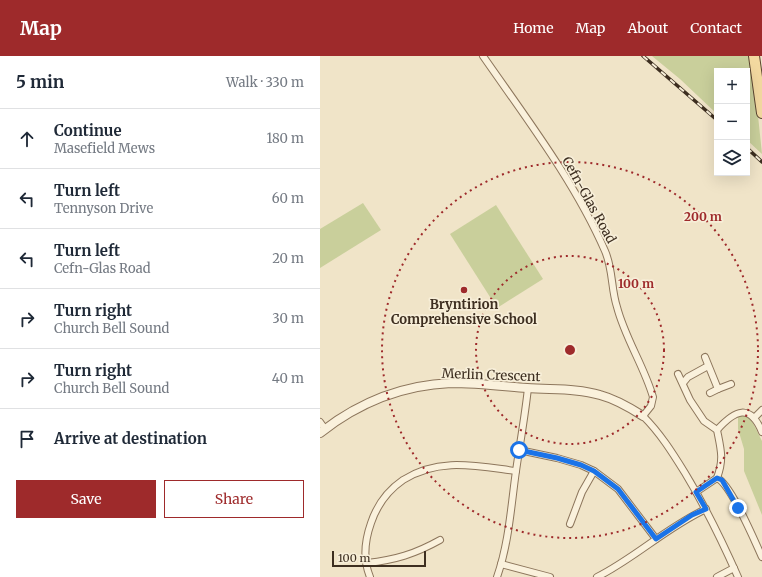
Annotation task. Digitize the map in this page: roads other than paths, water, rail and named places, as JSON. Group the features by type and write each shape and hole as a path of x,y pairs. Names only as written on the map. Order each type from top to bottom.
{"main road":[{"path":"754,56 762,113"}],"street":[{"name":"Cefn-Glas Road","path":"483,56 568,180 591,221 606,252 611,269 613,290 617,308 653,397 651,406 643,416"},
{"path":"705,357 718,389"},
{"path":"683,383 688,377 708,366"},
{"path":"678,374 690,400 704,421 717,430 722,458 721,467 717,478 696,492"},
{"name":"Merlin Crescent","path":"322,428 346,414 386,395 414,388 452,383 568,390 599,394 623,404 643,416"},
{"path":"710,393 730,384"},
{"path":"497,577 508,537 528,388"},
{"path":"754,418 762,410"},
{"path":"717,430 728,419 737,414 746,413 754,418 762,432"},
{"path":"643,416 666,442 696,492 706,509 738,577"},
{"path":"519,450 575,463 594,471 618,489 656,539"},
{"path":"370,577 365,544 376,508 392,488 413,474 435,466 455,464 516,471"},
{"path":"570,524 582,492 594,471"},
{"path":"717,478 722,480 730,492 762,557"},
{"path":"597,577 692,515 706,509"},
{"path":"367,563 403,557 440,540"},
{"path":"501,564 550,577"},
{"path":"717,577 734,568"}],"railway":[{"path":"643,56 714,117"},
{"path":"750,151 762,162"}],"place":[{"name":"Bryntirion Comprehensive School","path":"464,290"}]}
